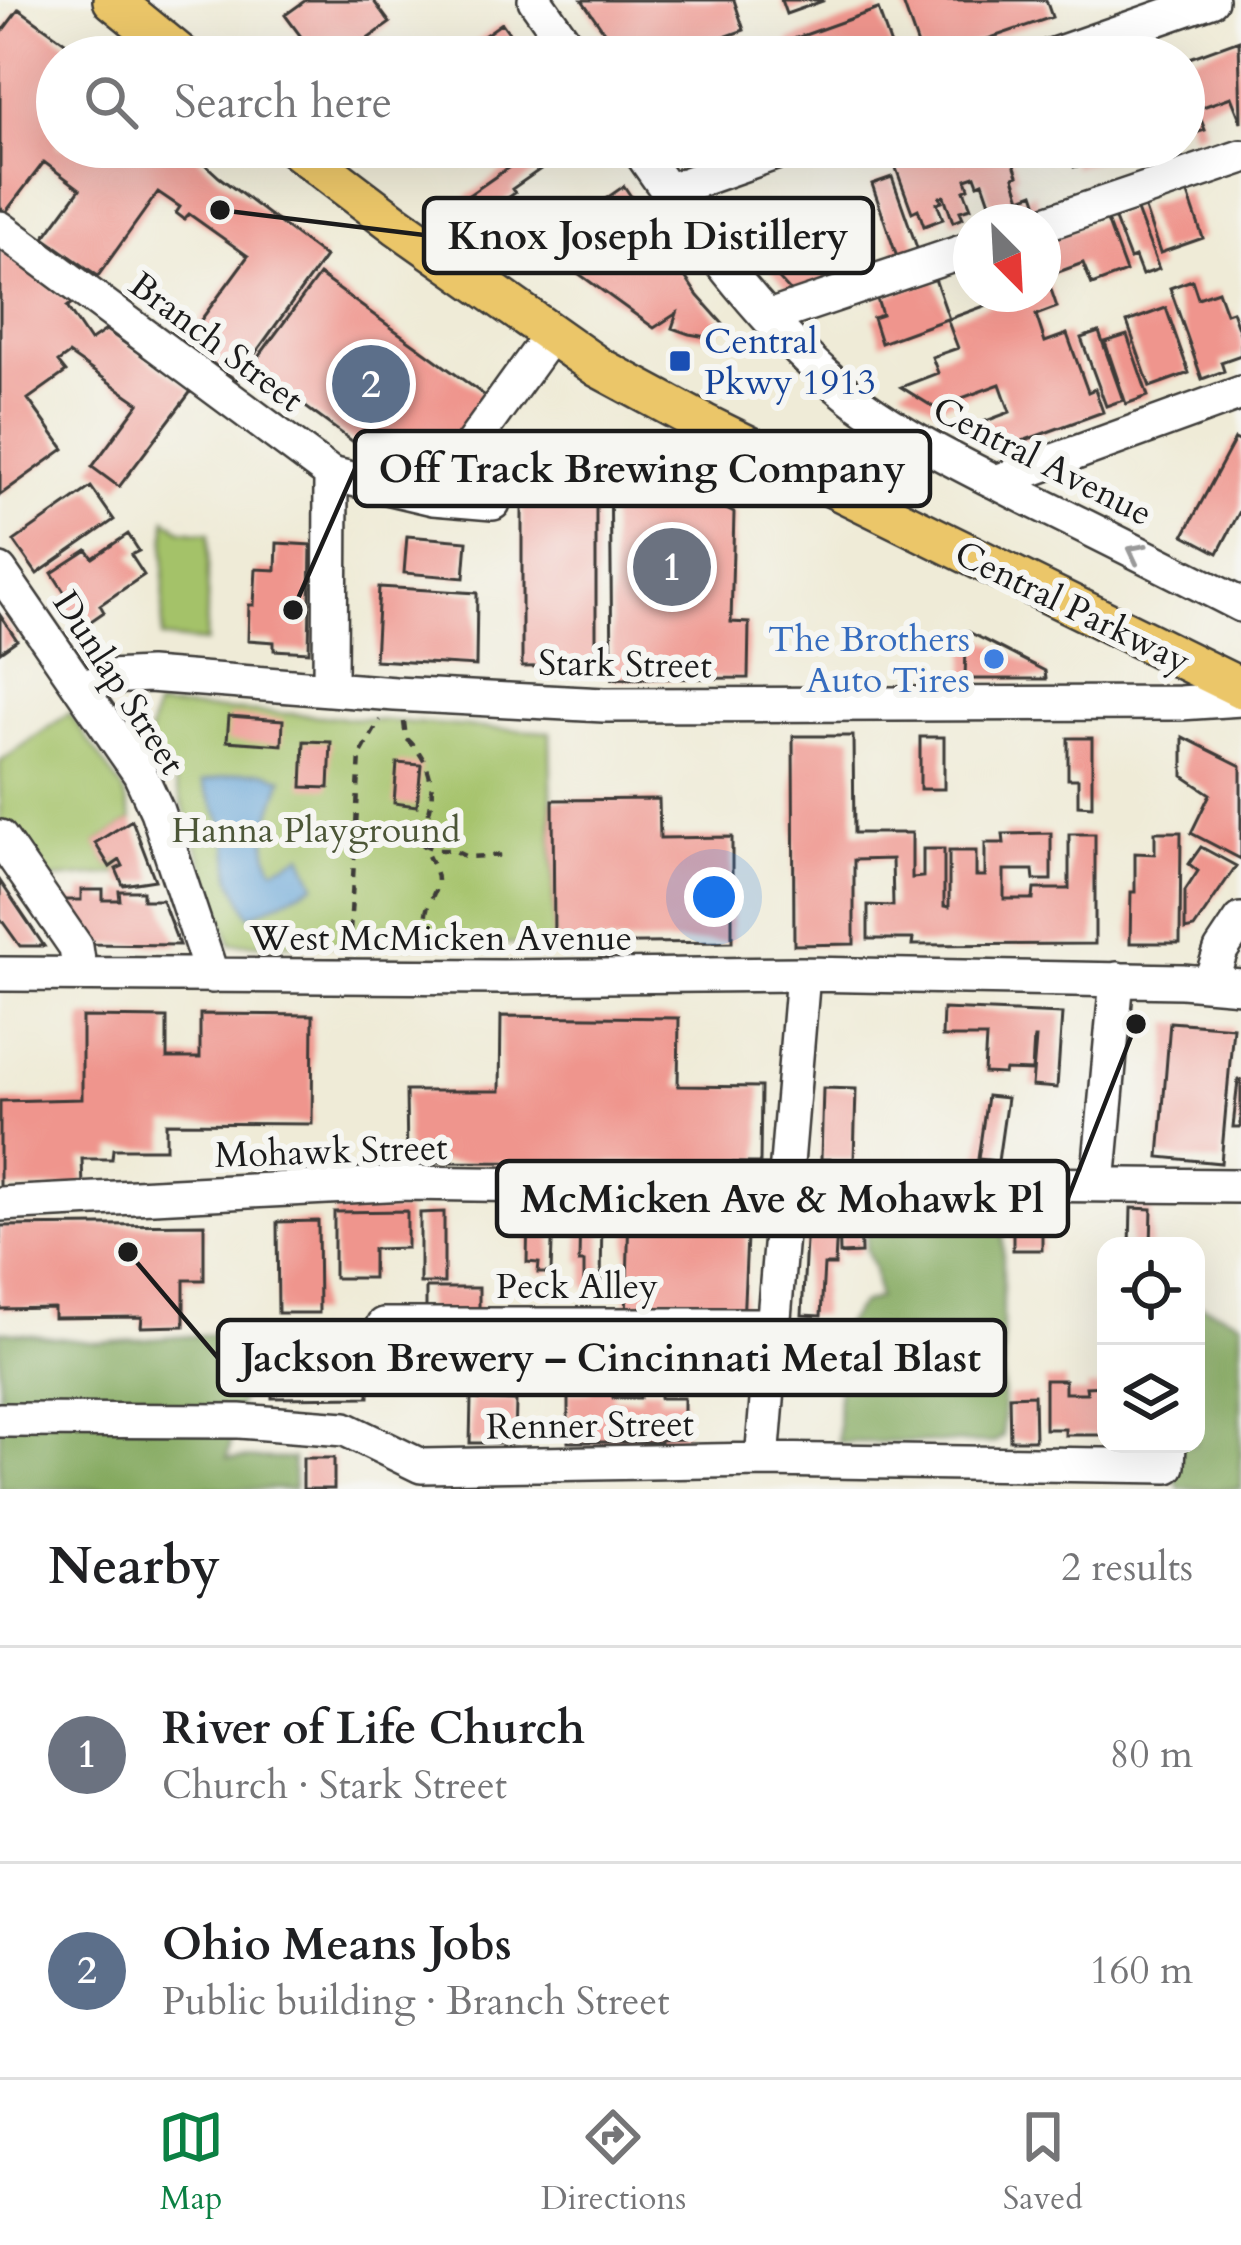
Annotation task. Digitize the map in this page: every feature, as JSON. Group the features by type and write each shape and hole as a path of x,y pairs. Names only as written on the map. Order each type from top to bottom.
{"main road":[{"path":"113,0 157,36"},
{"name":"Central Parkway","path":"322,168 598,367 704,424 1241,688"}],"street":[{"path":"535,0 560,36"},
{"path":"1108,36 1211,0"},
{"path":"1061,218 1241,157"},
{"name":"Central Avenue","path":"651,168 769,317 822,373 861,404 996,482 1241,605"},
{"path":"667,191 732,168"},
{"name":"Branch Street","path":"0,228 332,474"},
{"path":"769,317 953,254"},
{"path":"433,499 552,333"},
{"path":"996,482 1241,393"},
{"path":"330,689 332,474 433,499 493,503"},
{"name":"Dunlap Street","path":"0,571 140,774 212,976"},
{"name":"Stark Street","path":"83,689 108,677 149,675 604,705 1162,704 1241,699"},
{"path":"0,837 76,947 80,974"},
{"path":"1226,984 1221,950 1241,920"},
{"name":"West McMicken Avenue","path":"0,974 803,974 1226,984"},
{"path":"762,1460 803,974"},
{"path":"1098,1184 1117,979"},
{"name":"Mohawk Street","path":"0,1204 406,1183 1241,1186"},
{"name":"Peck Alley","path":"383,1325 772,1325"},
{"name":"Renner Street","path":"0,1420 239,1421 345,1429 421,1466 762,1460 1168,1466 1169,1453"}],"path":[{"path":"395,694 403,731 426,764 432,794 422,826 422,844 437,881 425,915 427,976"},
{"path":"347,976 359,755 395,694"},
{"path":"422,844 467,857 508,855"}],"green space":[{"path":"166,519 181,530 209,533 206,642 162,638"},
{"name":"Hanna Playground","path":"156,707 550,732 554,944 231,944 174,780 147,743"},
{"path":"69,713 123,790 132,820 96,843 110,866 120,860 119,874 40,880 0,822 0,762"},
{"path":"868,1213 1003,1213 1003,1436 994,1443 838,1442 839,1357 827,1345 861,1304 878,1298 866,1249"},
{"path":"1205,1307 1241,1321 1241,1489 1180,1489 1162,1453 1205,1453"},
{"path":"0,1331 98,1343 257,1331 227,1458 293,1459 294,1489 0,1489"}],"water":[{"path":"242,772 283,778 268,824 269,858 274,869 302,855 315,884 250,916 231,878 227,831 202,782"}],"building":[{"path":"306,0 373,0 390,23 372,36 300,36 285,15"},
{"path":"582,0 734,0 744,30 727,36 607,36"},
{"path":"781,0 823,0 823,1 786,14"},
{"path":"902,0 1046,0 1052,17 996,36 915,36"},
{"path":"19,9 57,36 36,36 39,168 5,213 0,207 0,34"},
{"path":"878,9 888,36 802,36"},
{"path":"502,23 511,36 484,36"},
{"path":"1239,40 1241,122 1231,97 1205,106 1205,52"},
{"path":"52,168 209,168 325,257 236,380 184,343 248,256 189,214 184,219 176,213 180,207 158,192 98,276 44,238 80,189"},
{"path":"508,168 542,168 489,211 466,197"},
{"path":"896,168 1016,168 1021,198 1034,193 1038,204 991,204 983,182 978,184 975,176 966,179 969,204 953,204 953,222 944,196 937,203 943,219 924,226 918,209 912,212"},
{"path":"892,177 921,259 900,266 872,184"},
{"path":"624,186 698,296 723,324 713,338 672,328 677,313 654,328 539,245"},
{"path":"1187,191 1203,238 1160,253 1144,206"},
{"path":"855,205 878,274 799,301 761,259 790,249 783,229"},
{"path":"1136,208 1159,269 1142,275 1135,257 1130,259 1114,217"},
{"path":"1106,218 1126,272 1092,285 1083,263 1061,271 1061,235"},
{"path":"0,248 72,303 67,307 90,341 106,330 192,390 119,487 92,467 139,403 69,354 58,362 66,372 28,399 64,449 0,495"},
{"path":"319,275 491,400 423,493 251,367"},
{"path":"935,279 949,319 968,312 1044,312 1036,315 1045,342 1067,334 1088,392 1095,389 1103,412 1006,447 970,427 1010,412 1000,384 935,408 901,387 938,373 932,357 958,348 947,319 881,343 873,318 882,315 877,299"},
{"path":"1192,280 1198,298 1218,291 1241,336 1241,355 1221,362 1224,371 1202,379 1170,288"},
{"path":"1166,308 1189,373 1150,387 1127,322"},
{"path":"1099,332 1123,400 1106,406 1081,338"},
{"path":"1127,335 1148,396 1126,404 1105,342"},
{"path":"1235,439 1241,442 1241,509 1218,553 1184,535"},
{"path":"522,448 596,448 596,666 522,667"},
{"path":"610,452 734,513 731,622 749,623 748,678 612,679"},
{"path":"91,487 114,520 37,574 14,541"},
{"path":"128,534 139,551 131,555 144,575 100,605 104,612 78,630 60,603 68,598 52,573 87,550 93,558"},
{"path":"407,536 467,541 464,578 404,573"},
{"path":"277,543 311,545 309,652 274,650 274,642 248,640 256,569 276,570"},
{"path":"379,587 477,593 476,666 375,660"},
{"path":"0,615 17,640 0,652"},
{"name":"The Brothers Auto Tires","path":"967,631 1045,671 1046,679 965,679 966,648 960,634"},
{"path":"229,716 283,720 282,745 227,741"},
{"path":"793,736 853,736 854,833 912,833 912,878 923,877 923,849 944,849 944,906 949,907 949,851 976,851 976,876 985,876 985,843 1004,843 1003,834 1051,833 1051,880 1034,880 1033,870 1004,870 1004,899 1033,899 1034,889 1069,889 1069,834 1095,834 1095,944 912,945 913,939 868,939 868,905 893,906 892,859 854,860 854,944 794,945"},
{"path":"920,737 944,737 944,789 920,789"},
{"path":"1183,737 1241,766 1241,859 1191,833 1210,794 1183,776"},
{"path":"1068,738 1092,738 1092,806 1078,805 1078,779 1068,779"},
{"path":"304,741 331,742 329,788 302,787"},
{"path":"397,763 421,765 417,806 394,803"},
{"path":"659,799 660,838 732,837 732,942 554,944 553,800"},
{"path":"132,820 155,880 123,885 116,869 123,866 120,860 110,867 95,843"},
{"path":"1155,832 1181,832 1180,943 1130,943 1135,853 1155,854"},
{"path":"1201,847 1236,866 1194,928 1185,930 1185,891 1198,871 1189,864"},
{"path":"0,881 44,946 20,946 0,918"},
{"path":"81,890 103,890 103,900 120,900 119,891 143,891 143,900 162,900 179,945 80,944 50,900 81,900"},
{"path":"943,1009 1062,1014 1057,1088 1032,1086 1036,1038 1032,1071 984,1073 986,1037 942,1037"},
{"path":"200,1014 313,1015 312,1124 166,1123 166,1149 113,1149 112,1159 82,1159 83,1187 0,1189 0,1101 82,1099 82,1017 167,1018 167,1058 200,1058"},
{"path":"501,1016 679,1018 678,1086 761,1087 760,1163 407,1162 406,1091 500,1091"},
{"path":"1170,1022 1233,1027 1221,1163 1159,1157"},
{"path":"1238,1080 1241,1127 1233,1127"},
{"path":"823,1088 856,1089 854,1160 821,1159"},
{"path":"987,1096 1007,1098 998,1161 978,1159"},
{"path":"808,1204 838,1206 835,1265 824,1265 821,1316 802,1315"},
{"path":"860,1208 861,1253 840,1254 839,1209"},
{"path":"1131,1208 1152,1209 1151,1237 1130,1237"},
{"path":"580,1209 602,1210 601,1288 584,1288 584,1262 579,1262"},
{"path":"407,1211 407,1248 373,1249 373,1278 334,1278 334,1212"},
{"path":"444,1212 444,1283 420,1283 420,1213"},
{"path":"629,1212 748,1215 743,1323 626,1321"},
{"path":"1013,1213 1042,1213 1042,1250 1013,1250"},
{"path":"528,1214 553,1214 551,1273 538,1273 539,1263 527,1262"},
{"path":"318,1221 319,1313 278,1313 277,1222"},
{"path":"204,1224 204,1280 184,1280 184,1326 141,1327 142,1317 54,1318 54,1308 0,1309 0,1226"},
{"path":"426,1288 479,1288 479,1316 426,1315"},
{"path":"369,1351 369,1397 272,1398 272,1353"},
{"path":"1045,1380 1065,1380 1065,1393 1087,1393 1086,1387 1097,1386 1097,1435 1065,1435 1065,1429 1045,1429"},
{"path":"613,1384 613,1398 640,1398 640,1389 660,1389 660,1398 684,1398 684,1439 568,1442 568,1392 591,1392 592,1385"},
{"path":"1034,1395 1035,1440 1010,1440 1009,1396"},
{"path":"471,1399 516,1401 515,1443 470,1443"},
{"path":"303,1458 334,1458 334,1489 303,1489"}],"place":[{"name":"Knox Joseph Distillery","path":"220,210"},
{"name":"Central Pkwy 1913","path":"680,361"},
{"name":"Ohio Means Jobs","path":"371,384"},
{"name":"River of Life Church","path":"672,567"},
{"name":"Off Track Brewing Company","path":"293,610"},
{"name":"The Brothers Auto Tires","path":"994,659"},
{"name":"McMicken Ave & Mohawk Pl","path":"1136,1024"},
{"name":"Jackson Brewery – Cincinnati Metal Blast","path":"128,1252"}]}
